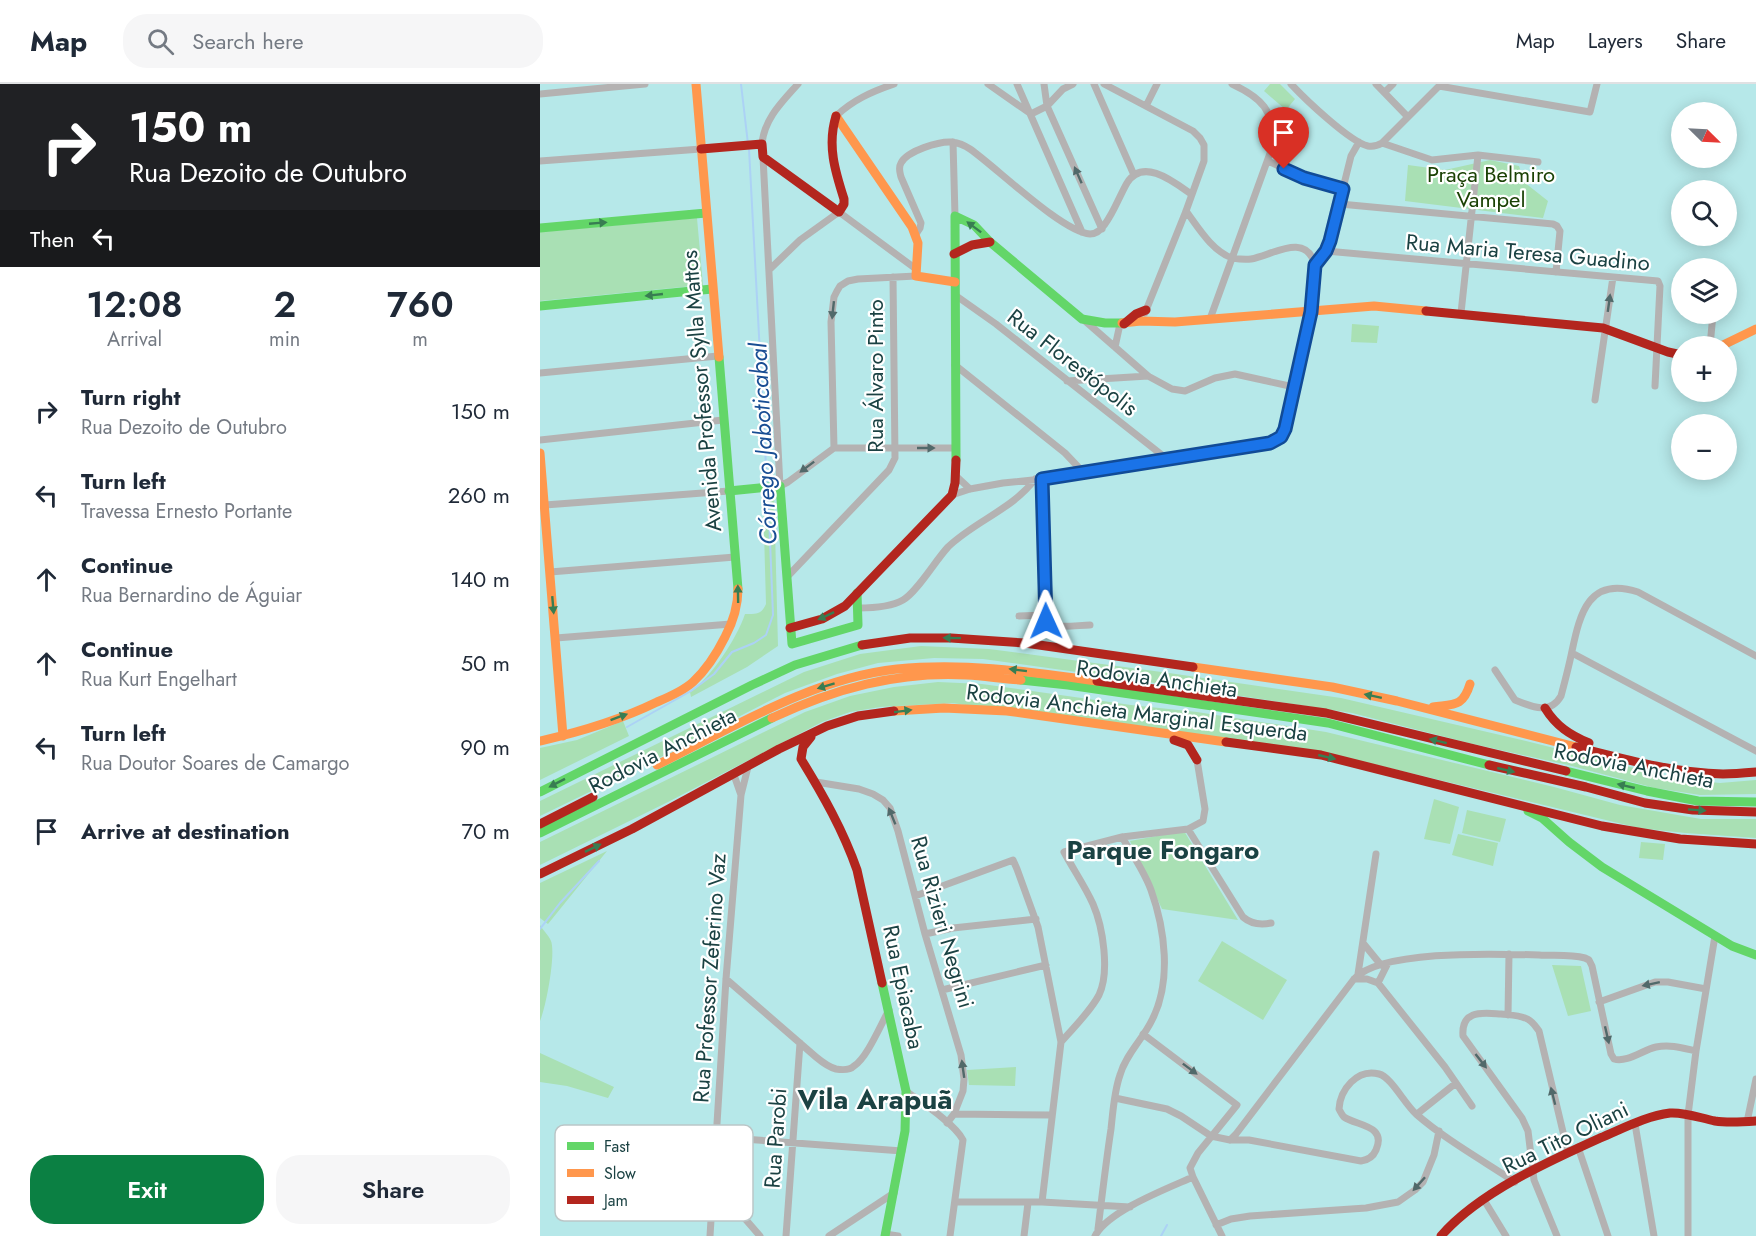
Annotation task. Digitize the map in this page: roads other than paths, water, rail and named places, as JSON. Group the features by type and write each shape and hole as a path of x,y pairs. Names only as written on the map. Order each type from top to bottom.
{"main road":[{"name":"Avenida Professor Sylla Mattos","path":"563,736 651,705 693,682 713,656 731,624 738,599 696,84"},
{"path":"702,149 757,144 763,157 839,212 844,199 831,153 830,138 836,116"},
{"path":"836,116 916,234 918,243 916,272 955,282"},
{"path":"540,228 706,213"},
{"path":"790,628 807,624 845,606 952,495 956,476 955,216 974,225 990,242 1082,318 1098,323 1122,324 1142,321 1210,319 1374,306 1606,329 1671,352"},
{"path":"954,254 972,245 990,242"},
{"path":"540,306 712,289"},
{"path":"1122,324 1147,309"},
{"path":"1737,338 1756,329"},
{"path":"540,453 563,736 540,741"},
{"path":"729,491 776,486 792,644 856,626 859,622 857,594"},
{"path":"540,792 795,665 856,646 910,638 951,638 1035,644 1332,687 1629,760 1685,771 1724,774 1756,772"},
{"name":"Rodovia Anchieta","path":"542,822 792,698 870,673 935,666 985,667 1021,671 1326,713 1647,791 1698,801 1756,801"},
{"name":"Rodovia Anchieta","path":"540,833 804,703 858,685 894,678 933,675 966,675 1068,685 1328,723 1645,803 1693,810 1756,812"},
{"path":"1427,709 1461,703 1466,698 1470,684"},
{"name":"Rodovia Anchieta Marginal Esquerda","path":"540,874 632,829 779,749 827,726 858,716 912,709 944,708 1007,711 1321,756 1602,826 1680,839 1756,844"},
{"path":"1545,708 1553,721 1571,736 1629,760"},
{"path":"1144,731 1185,742 1197,760"},
{"path":"801,759 803,747 815,732"},
{"path":"1197,760 1203,747 1222,741"},
{"path":"779,749 795,754 801,759"},
{"name":"Rua Epiacaba","path":"801,759 839,825 854,861 906,1091 905,1131 885,1235"},
{"path":"1495,799 1536,814 1602,867 1732,946 1756,955"},
{"path":"1569,842 1562,829 1565,823 1602,826"},
{"name":"Rua Tito Oliani","path":"1441,1236 1447,1227 1484,1200 1533,1171 1607,1134 1665,1114 1679,1113 1719,1121 1751,1121"}],"street":[{"path":"540,94 645,84"},
{"path":"757,144 766,124 798,84"},
{"path":"836,116 860,97 894,84"},
{"path":"988,84 1031,114"},
{"path":"1017,84 1082,232"},
{"path":"1044,84 1047,106 1102,229"},
{"path":"1031,114 1047,106 1056,95 1073,84"},
{"path":"1094,84 1134,175"},
{"path":"1104,84 1192,131 1200,138 1205,152 1186,211 1142,321"},
{"path":"1146,106 1157,84"},
{"path":"1291,84 1321,113 1359,142 1370,146 1382,143 1439,86 1590,112 1598,84"},
{"path":"1376,84 1407,116"},
{"path":"1385,92 1394,84"},
{"path":"1210,319 1274,145 1270,115 1259,99 1236,85"},
{"path":"916,234 921,223 901,177 900,164 907,156 931,145 953,142 966,146 1057,219 1074,230 1082,232 1094,234 1102,229 1127,183 1134,175 1147,172 1159,174 1191,194"},
{"path":"953,142 955,216"},
{"path":"1315,265 1326,251 1352,156 1359,142"},
{"path":"1382,143 1432,160 1478,155 1538,162"},
{"path":"540,161 702,149"},
{"path":"1461,313 1478,155"},
{"path":"763,157 776,486 788,482 834,448 956,448"},
{"path":"1268,161 1304,178 1343,189"},
{"path":"1340,204 1549,223 1557,226 1560,231 1556,272"},
{"path":"952,495 970,489 1270,443 1281,437 1285,429 1311,312 1314,260 1308,252 1293,247 1283,248 1250,260 1231,257 1217,249 1186,211"},
{"path":"769,270 800,240 839,212 916,272"},
{"name":"Rua Maria Teresa Guadino","path":"1326,251 1659,282 1655,386"},
{"path":"834,448 831,322 834,297 840,286 848,281 892,277 916,272"},
{"name":"Rua Álvaro Pinto","path":"787,577 889,470 895,458 892,277"},
{"path":"1595,399 1613,277"},
{"name":"Rua Florestópolis","path":"955,295 996,324 1167,459"},
{"path":"1147,309 1159,322"},
{"path":"1082,318 1148,376 1164,386 1180,391 1215,378 1235,374 1294,387"},
{"path":"1116,347 1122,324"},
{"path":"540,373 718,356"},
{"path":"955,365 1065,453 1083,472"},
{"path":"1067,381 1148,376"},
{"path":"540,440 723,420"},
{"path":"956,476 970,489"},
{"path":"858,608 895,604 907,598 940,556 958,538 1017,499 1039,479"},
{"path":"1039,479 1047,622 1056,625 1090,625"},
{"path":"545,505 729,491"},
{"path":"550,572 735,556"},
{"path":"1495,670 1515,700 1545,708 1557,703 1561,696 1581,615 1588,602 1600,592 1613,588 1626,588 1638,592 1756,656"},
{"path":"1019,616 1046,615"},
{"path":"556,638 731,624"},
{"path":"1572,653 1756,751"},
{"path":"1061,1042 1096,1001 1104,981 1101,935 1097,916 1090,898 1064,852 1122,837 1188,829 1199,824 1203,820 1205,809 1197,760"},
{"name":"Rua Professor Zeferino Vaz","path":"717,1125 741,795 748,767"},
{"name":"Rua Professor Zeferino Vaz","path":"734,774 741,795"},
{"name":"Rua Rizieri Negrini","path":"816,782 859,789 883,800 890,808 961,1055 963,1090 954,1114 947,1123"},
{"path":"1188,829 1247,920 1260,924 1271,923"},
{"path":"1096,1233 1120,1072 1127,1057 1152,1021 1162,995 1164,972 1162,936 1157,909 1150,888 1122,837"},
{"path":"1230,1140 1356,976 1376,854"},
{"path":"915,896 1013,860 1036,919 1061,1042 1041,1202"},
{"path":"925,934 952,928 1036,919"},
{"path":"1688,1236 1688,1115 1715,936"},
{"path":"1363,944 1384,964"},
{"path":"1356,976 1384,964 1426,956 1509,954 1581,957 1589,960 1592,966 1612,1056 1616,1060 1660,1046 1696,1051"},
{"path":"1508,1015 1509,954"},
{"path":"1378,983 1384,964"},
{"path":"942,990 1046,965"},
{"path":"1356,976 1378,983 1445,1067 1472,1106"},
{"path":"726,979 829,1067 844,1070 854,1067 868,1050 889,1010"},
{"path":"1599,1002 1655,982 1706,989"},
{"path":"1557,1236 1534,1180 1528,1131 1522,1118 1463,1036 1465,1022 1475,1013 1525,1018 1531,1021 1539,1031 1568,1153"},
{"path":"1143,1034 1237,1105 1193,1161 1190,1172 1222,1236"},
{"name":"Rua Parobi","path":"786,1236 800,1043"},
{"path":"1115,1098 1167,1109 1211,1136 1230,1140 1249,1140 1354,1160 1366,1160 1375,1153 1377,1136 1374,1130 1344,1117 1339,1109 1339,1102 1349,1083 1356,1078 1374,1073 1381,1074 1417,1114 1515,1182"},
{"path":"1751,1121 1756,1079"},
{"path":"1417,1114 1456,1083"},
{"path":"906,1091 962,1137 950,1236"},
{"path":"954,1114 1052,1115"},
{"path":"1635,1124 1654,1236"},
{"path":"1216,1224 1250,1216 1366,1208 1398,1202 1423,1182 1434,1155 1439,1131"},
{"path":"753,1139 902,1150"},
{"path":"1578,1147 1608,1236"},
{"path":"1096,1233 1130,1207 1193,1177"},
{"path":"829,1236 894,1193"},
{"path":"1484,1200 1506,1236"},
{"path":"955,1202 1041,1202 1130,1207"},
{"path":"1024,1236 1028,1203"},
{"name":"Rua Professor Zeferino Vaz","path":"710,1236 711,1221"},
{"path":"747,1221 760,1236"},
{"path":"1447,1227 1452,1236"},
{"path":"885,1235 898,1236"}],"waterway":[{"name":"Córrego Jaboticabal","path":"741,84 748,144"},
{"name":"Córrego Jaboticabal","path":"749,149 767,485"},
{"name":"Córrego Jaboticabal","path":"627,727 691,691 714,674 732,652 766,635 773,615 768,491"},
{"name":"Córrego Jaboticabal","path":"540,929 560,903 599,861"},
{"path":"1161,1236 1167,1225"}],"district":[{"name":"Parque Fongaro","path":"1163,850"},
{"name":"Vila Arapuã","path":"875,1099"}],"park label":[{"name":"Praça Belmiro Vampel","path":"1491,186"}]}
